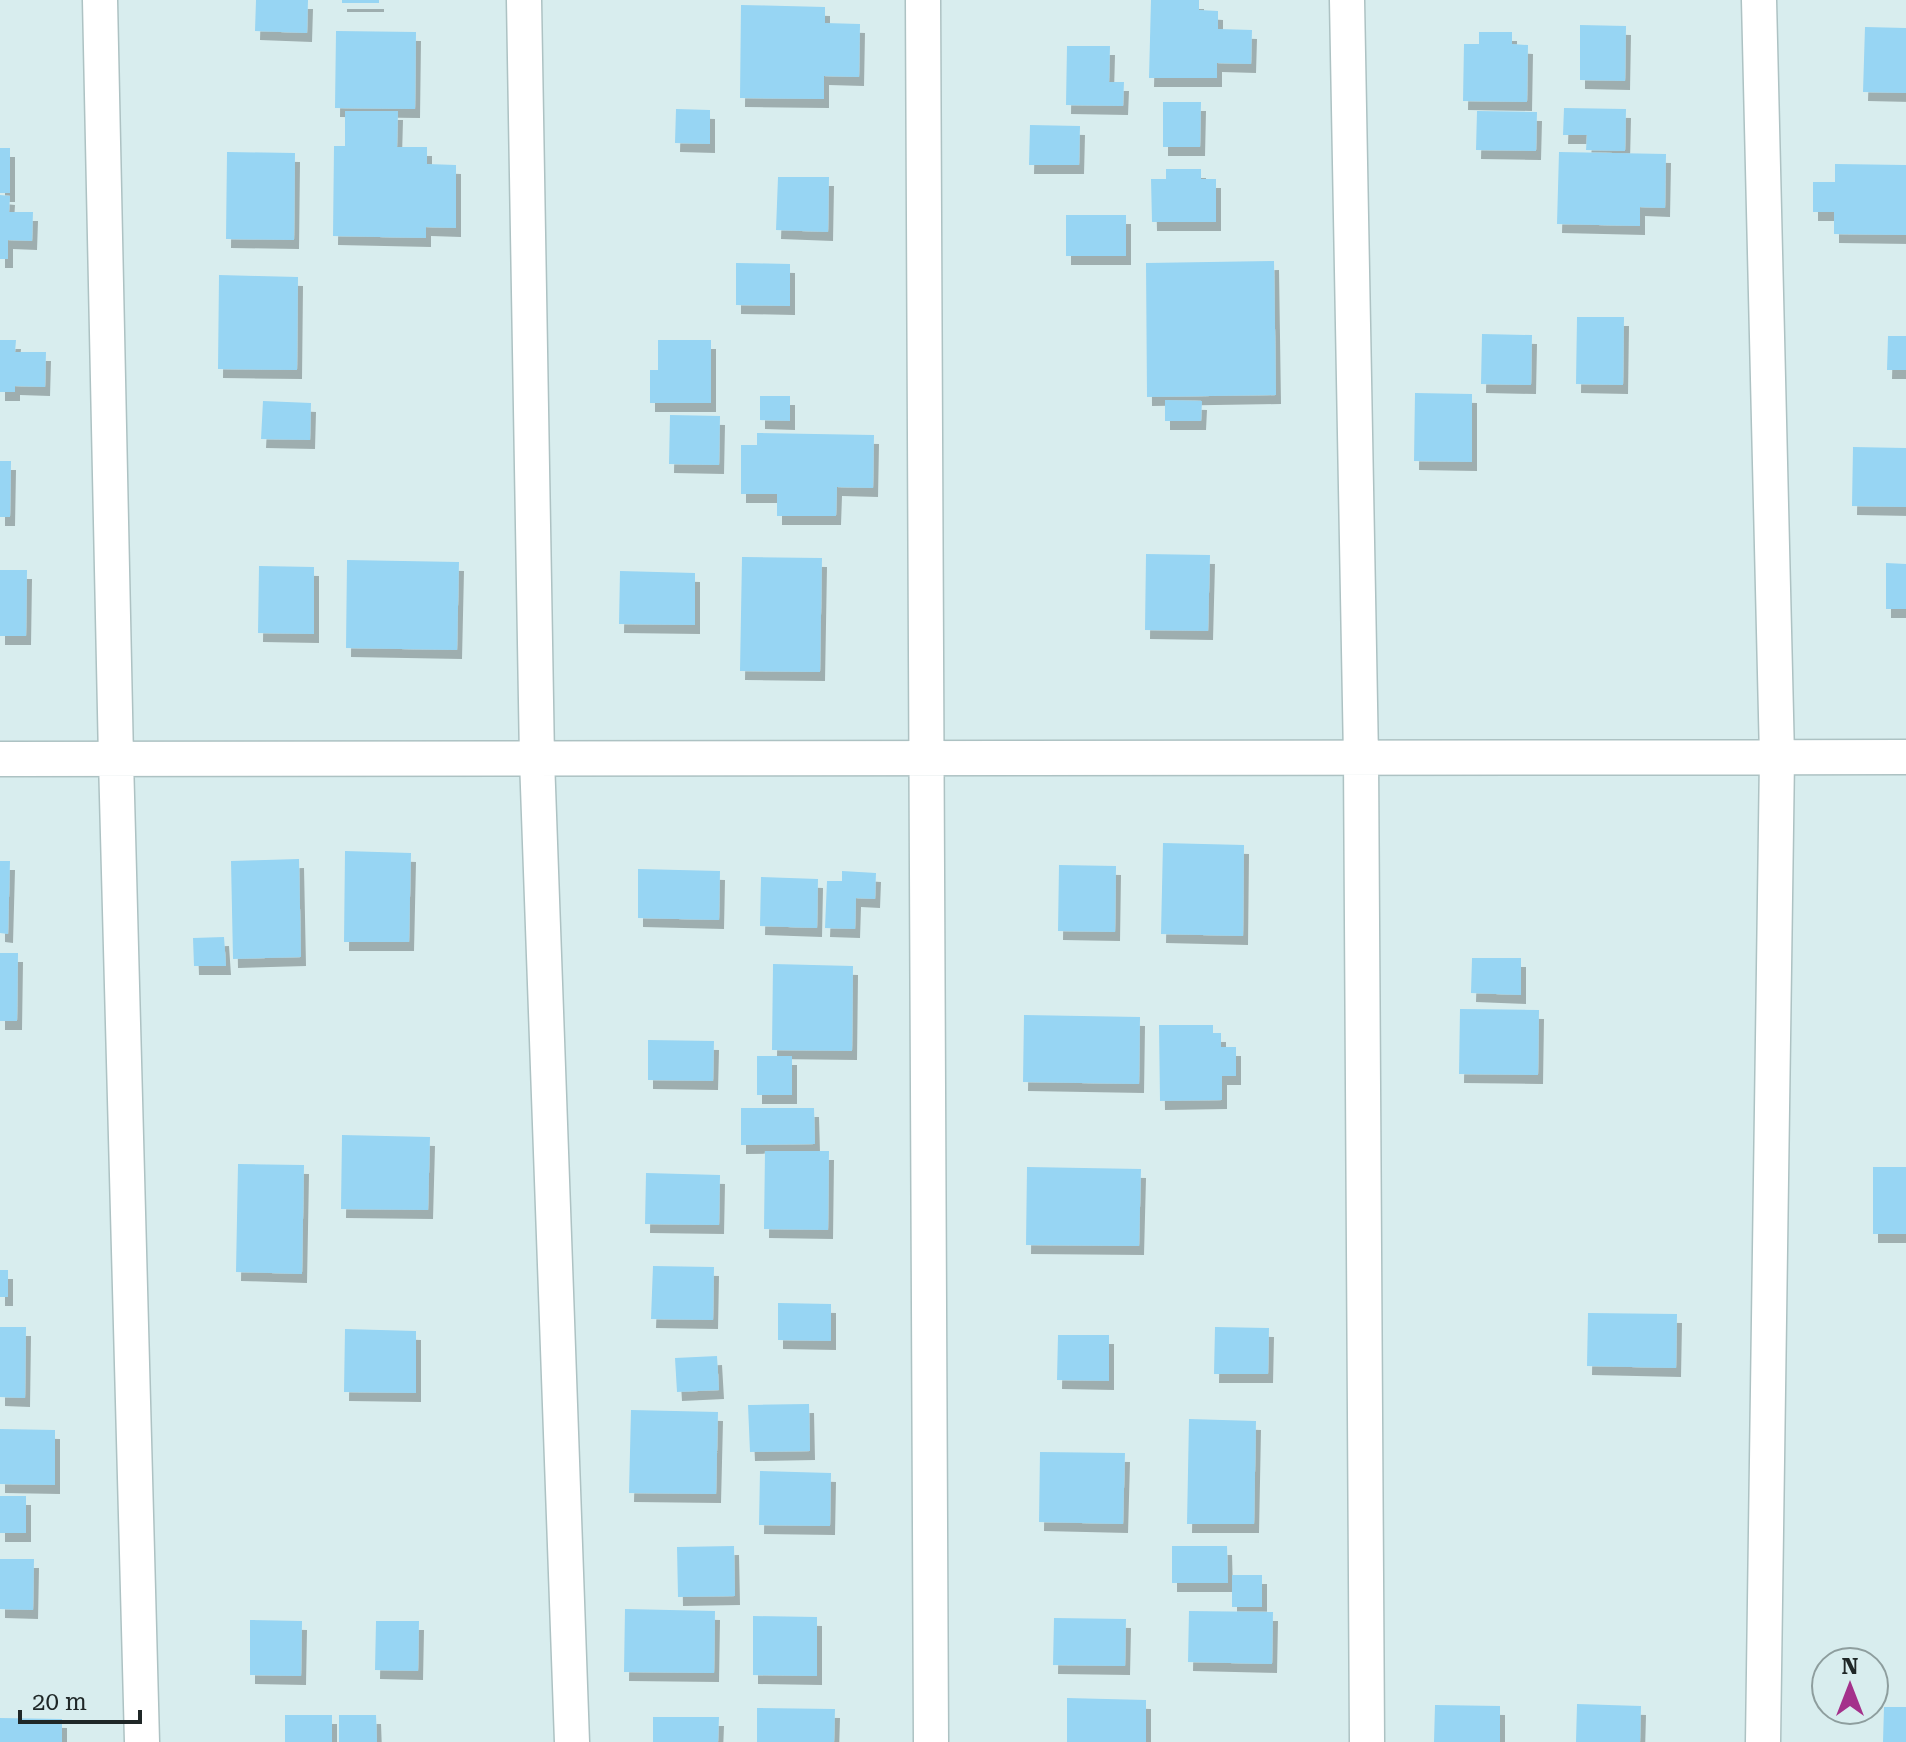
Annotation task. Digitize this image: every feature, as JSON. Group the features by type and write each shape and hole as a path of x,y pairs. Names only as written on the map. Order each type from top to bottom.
{"street":[{"path":"100,0 142,1742"},
{"path":"524,0 537,759 572,1742"},
{"path":"923,0 931,1742"},
{"path":"1347,0 1361,758 1367,1742"},
{"path":"1759,0 1777,757 1763,1742"},
{"path":"0,759 1906,757"}],"building":[{"path":"256,0 308,0 307,33 255,31"},
{"path":"342,0 379,0 379,3 342,3"},
{"path":"1151,0 1199,0 1199,10 1218,11 1218,29 1252,30 1251,64 1217,63 1217,78 1149,78"},
{"path":"741,5 825,7 825,23 860,24 859,77 824,76 824,99 740,98"},
{"path":"1580,25 1626,26 1625,81 1580,80"},
{"path":"1865,27 1906,28 1906,93 1863,92"},
{"path":"336,31 416,32 415,109 335,108"},
{"path":"1479,32 1512,32 1512,44 1528,45 1527,102 1463,101 1464,44 1479,44"},
{"path":"1067,46 1110,46 1109,82 1124,82 1123,106 1066,105"},
{"path":"1163,102 1201,102 1200,147 1163,147"},
{"path":"1564,108 1626,109 1625,151 1586,150 1587,135 1563,135"},
{"path":"676,109 710,110 710,144 675,143"},
{"path":"345,111 398,111 397,147 427,147 427,164 456,165 456,228 426,227 426,238 333,236 334,146 345,146"},
{"path":"1477,111 1537,112 1536,151 1476,150"},
{"path":"1030,125 1080,126 1079,165 1029,165"},
{"path":"0,148 10,148 10,193 0,193"},
{"path":"227,152 295,153 294,240 226,239"},
{"path":"1559,152 1666,154 1665,208 1640,207 1640,226 1557,224"},
{"path":"1835,164 1906,165 1906,235 1834,234 1834,212 1813,212 1813,182 1835,182"},
{"path":"1166,169 1201,169 1201,179 1216,179 1216,222 1152,222 1151,179 1166,179"},
{"path":"778,177 829,177 828,232 776,230"},
{"path":"0,195 10,196 9,212 33,212 32,241 8,240 8,259 0,259"},
{"path":"1066,215 1126,215 1126,256 1066,256"},
{"path":"1274,261 1276,395 1147,397 1146,263"},
{"path":"736,263 790,264 790,306 736,305"},
{"path":"219,275 298,277 297,370 218,369"},
{"path":"1577,317 1624,317 1623,385 1576,384"},
{"path":"1482,334 1532,335 1531,385 1481,384"},
{"path":"1888,336 1906,336 1906,370 1887,370"},
{"path":"0,340 16,340 15,352 46,352 45,387 15,386 15,392 0,392"},
{"path":"658,340 711,340 711,403 650,403 650,370 658,370"},
{"path":"1415,393 1472,394 1472,462 1414,461"},
{"path":"760,396 790,396 790,421 760,420"},
{"path":"1165,400 1202,401 1201,421 1165,421"},
{"path":"263,401 311,403 310,440 261,439"},
{"path":"670,415 720,416 719,465 669,464"},
{"path":"757,433 874,435 873,488 837,487 836,516 777,516 777,494 741,494 741,445 757,445"},
{"path":"1853,447 1906,448 1906,507 1852,506"},
{"path":"0,461 11,461 10,517 0,517"},
{"path":"1146,554 1210,555 1208,631 1145,630"},
{"path":"742,557 822,558 820,672 740,671"},
{"path":"347,560 459,562 457,650 346,648"},
{"path":"1886,563 1906,564 1906,609 1886,609"},
{"path":"259,566 314,567 314,634 258,633"},
{"path":"0,570 27,570 26,636 0,636"},
{"path":"620,571 695,573 695,625 619,624"},
{"path":"1163,843 1244,845 1243,936 1161,934"},
{"path":"345,851 411,853 409,942 344,942"},
{"path":"299,859 301,957 233,959 231,861"},
{"path":"0,861 10,861 8,934 0,933"},
{"path":"1059,865 1116,866 1115,932 1058,931"},
{"path":"638,869 720,871 719,920 638,918"},
{"path":"842,871 876,873 875,899 856,898 855,929 825,928 827,881 842,881"},
{"path":"761,877 818,879 817,928 760,926"},
{"path":"224,937 226,966 194,966 193,938"},
{"path":"0,953 18,953 17,1021 0,1021"},
{"path":"1472,958 1521,958 1521,995 1471,993"},
{"path":"773,964 853,966 852,1051 772,1050"},
{"path":"1460,1009 1539,1010 1538,1075 1459,1074"},
{"path":"1024,1015 1140,1017 1139,1084 1023,1082"},
{"path":"1159,1025 1213,1025 1213,1033 1221,1033 1221,1047 1236,1047 1236,1076 1222,1076 1222,1100 1160,1101"},
{"path":"648,1040 714,1041 713,1081 648,1080"},
{"path":"757,1056 792,1056 792,1095 757,1095"},
{"path":"741,1108 814,1108 815,1144 741,1145"},
{"path":"342,1135 430,1137 428,1210 341,1209"},
{"path":"765,1151 829,1151 828,1230 764,1229"},
{"path":"238,1164 304,1165 302,1274 236,1272"},
{"path":"1027,1167 1141,1169 1139,1246 1026,1245"},
{"path":"1873,1167 1906,1167 1906,1234 1873,1234"},
{"path":"646,1173 720,1175 719,1225 645,1224"},
{"path":"653,1266 714,1267 713,1320 651,1319"},
{"path":"0,1270 8,1270 8,1297 0,1297"},
{"path":"778,1303 831,1304 831,1341 778,1340"},
{"path":"1588,1313 1677,1314 1676,1368 1587,1366"},
{"path":"0,1327 26,1327 25,1398 0,1397"},
{"path":"1215,1327 1269,1328 1268,1374 1214,1374"},
{"path":"345,1329 416,1331 416,1393 344,1392"},
{"path":"1058,1335 1109,1335 1109,1381 1057,1380"},
{"path":"717,1356 719,1390 677,1392 675,1358"},
{"path":"809,1404 810,1451 750,1452 748,1405"},
{"path":"631,1410 718,1412 716,1494 629,1493"},
{"path":"1189,1419 1256,1421 1254,1524 1187,1524"},
{"path":"0,1429 55,1430 55,1485 0,1484"},
{"path":"1040,1452 1125,1453 1123,1524 1039,1522"},
{"path":"760,1471 831,1473 830,1526 759,1525"},
{"path":"0,1496 26,1496 26,1533 0,1533"},
{"path":"734,1546 735,1596 678,1597 677,1547"},
{"path":"1172,1546 1227,1546 1228,1583 1172,1583"},
{"path":"0,1559 34,1559 33,1610 0,1609"},
{"path":"1232,1575 1262,1575 1262,1607 1232,1607"},
{"path":"625,1609 715,1611 714,1673 624,1672"},
{"path":"1189,1611 1273,1612 1272,1664 1188,1662"},
{"path":"753,1616 817,1617 817,1676 753,1675"},
{"path":"1054,1618 1126,1619 1125,1666 1053,1665"},
{"path":"250,1620 302,1621 301,1676 250,1675"},
{"path":"376,1621 419,1621 418,1671 375,1670"},
{"path":"1067,1698 1146,1700 1146,1742 1067,1742"},
{"path":"1577,1704 1641,1706 1640,1742 1576,1742"},
{"path":"1435,1705 1500,1706 1500,1742 1434,1742"},
{"path":"1890,1707 1906,1707 1906,1742 1883,1742 1883,1726 1890,1726"},
{"path":"757,1708 835,1709 834,1742 757,1742"},
{"path":"285,1715 332,1715 332,1742 285,1742"},
{"path":"339,1715 376,1715 377,1742 339,1742"},
{"path":"653,1717 719,1717 718,1742 653,1742"},
{"path":"0,1718 62,1719 62,1742 0,1742"}]}
